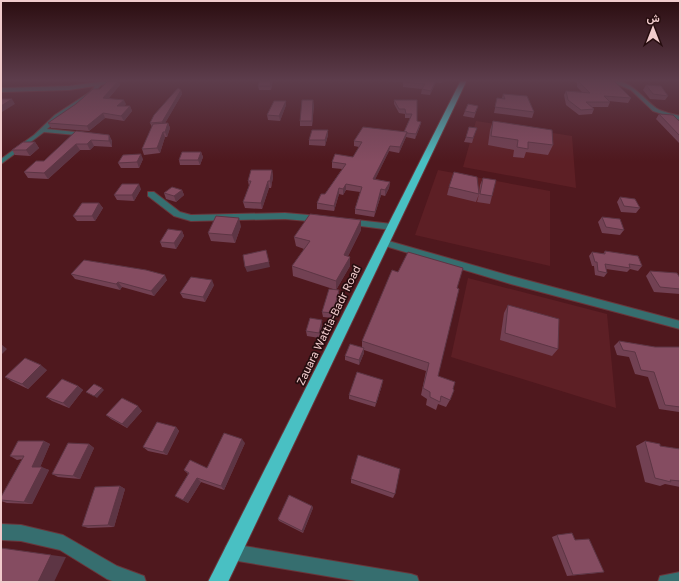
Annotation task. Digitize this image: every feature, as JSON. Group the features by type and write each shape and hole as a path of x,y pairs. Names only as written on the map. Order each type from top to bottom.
{"highway":[{"name":"Zauara Wattia-Badr Road","path":"218,582 451,107"}],"street":[{"path":"1,162 57,116 70,107"},
{"path":"651,107 654,110 680,118"},
{"path":"41,130 95,135"},
{"path":"151,194 178,214 190,218 285,216 327,220"},
{"path":"341,222 392,227"},
{"path":"384,243 511,280 680,325"},
{"path":"1,532 21,533 63,543 113,573 138,582"},
{"path":"232,552 411,582"},
{"path":"666,582 680,580"}],"shaded area":[{"path":"476,121 572,136 576,188 463,167"},
{"path":"438,170 550,191 550,266 415,235"},
{"path":"468,278 607,314 616,408 451,357"}],"building":[{"path":"71,107 129,107 121,116 103,113 87,126 48,123"},
{"path":"161,107 171,107 162,122 150,123 154,115"},
{"path":"271,107 283,107 279,116 267,115"},
{"path":"301,107 313,107 312,121 300,121"},
{"path":"398,107 417,107 417,121 421,122 416,134 404,132 412,114 406,114 405,109 399,109"},
{"path":"467,107 477,107 475,113 465,111"},
{"path":"497,107 532,107 534,112"},
{"path":"577,107 592,107 594,109 581,110"},
{"path":"659,114 673,115 680,122 680,136"},
{"path":"493,121 552,130 553,145 528,142 528,149 517,147 518,140 491,136"},
{"path":"168,123 157,148 142,149 153,124"},
{"path":"363,127 407,132 400,147 390,146 373,179 390,182 385,190 381,189 375,212 355,209 362,187 346,184 343,189 339,188 334,206 317,203 321,194 325,194 346,164 332,162 335,154 353,157 362,142 354,141"},
{"path":"469,127 477,128 473,138 466,137"},
{"path":"312,130 328,130 325,140 309,140"},
{"path":"76,131 109,135 109,141 91,140 87,144 76,144 44,173 24,172 36,161 44,161"},
{"path":"23,142 35,142 26,150 12,150"},
{"path":"182,152 201,152 198,160 179,160"},
{"path":"141,154 137,162 118,163 123,155"},
{"path":"251,170 272,170 270,181 268,181 261,203 243,202 251,181 248,181"},
{"path":"454,172 477,177 479,194 449,187"},
{"path":"483,178 496,180 492,196 480,194"},
{"path":"122,184 139,184 132,195 114,195"},
{"path":"172,187 182,190 174,196 164,193"},
{"path":"620,197 635,199 640,208 624,206"},
{"path":"82,203 99,203 92,216 73,216"},
{"path":"310,214 361,220 344,255 350,257 336,281 292,266 310,241 294,237"},
{"path":"216,216 239,218 232,235 208,233"},
{"path":"602,217 620,219 624,230 606,227"},
{"path":"168,229 182,231 174,243 160,242"},
{"path":"266,250 269,262 245,267 243,255"},
{"path":"605,251 638,256 642,266 629,264 630,268 605,264 607,273 598,271 597,262 595,262 592,252 605,254"},
{"path":"408,252 463,268 457,288 459,289 438,376 455,382 450,400 441,396 440,402 430,397 430,392 423,388 429,363 362,341 392,270 398,272"},
{"path":"84,260 146,270 165,275 151,291 118,282 116,284 71,274"},
{"path":"650,271 677,273 680,278 680,289 660,287"},
{"path":"191,277 212,280 203,297 180,293"},
{"path":"329,289 339,290 333,313 322,312"},
{"path":"508,305 559,319 558,349 505,333"},
{"path":"310,318 322,320 319,333 306,331"},
{"path":"619,341 655,347 680,347 680,407 665,405 654,372 641,370 635,352 623,350"},
{"path":"350,344 364,348 359,360 345,356"},
{"path":"25,358 41,365 22,384 5,377"},
{"path":"357,372 383,380 376,403 349,395"},
{"path":"62,379 78,386 63,403 46,397"},
{"path":"94,384 102,388 94,396 86,392"},
{"path":"122,398 138,406 122,424 106,415"},
{"path":"157,422 176,427 163,452 143,447"},
{"path":"224,433 242,439 221,486 197,478 183,500 175,496 189,473 184,470 190,460 207,468"},
{"path":"18,441 44,441 32,467 42,467 24,502 1,500 1,497 24,456 10,456"},
{"path":"645,441 660,444 660,446 680,449 680,481 670,480 671,482 655,478"},
{"path":"68,443 89,444 73,476 52,474"},
{"path":"358,455 400,469 395,494 351,479"},
{"path":"120,486 108,525 82,526 95,487"},
{"path":"289,495 312,506 302,531 278,519"},
{"path":"572,533 575,540 589,539 604,572 573,575 557,535"},
{"path":"1,548 51,555 38,582 1,582"}]}
